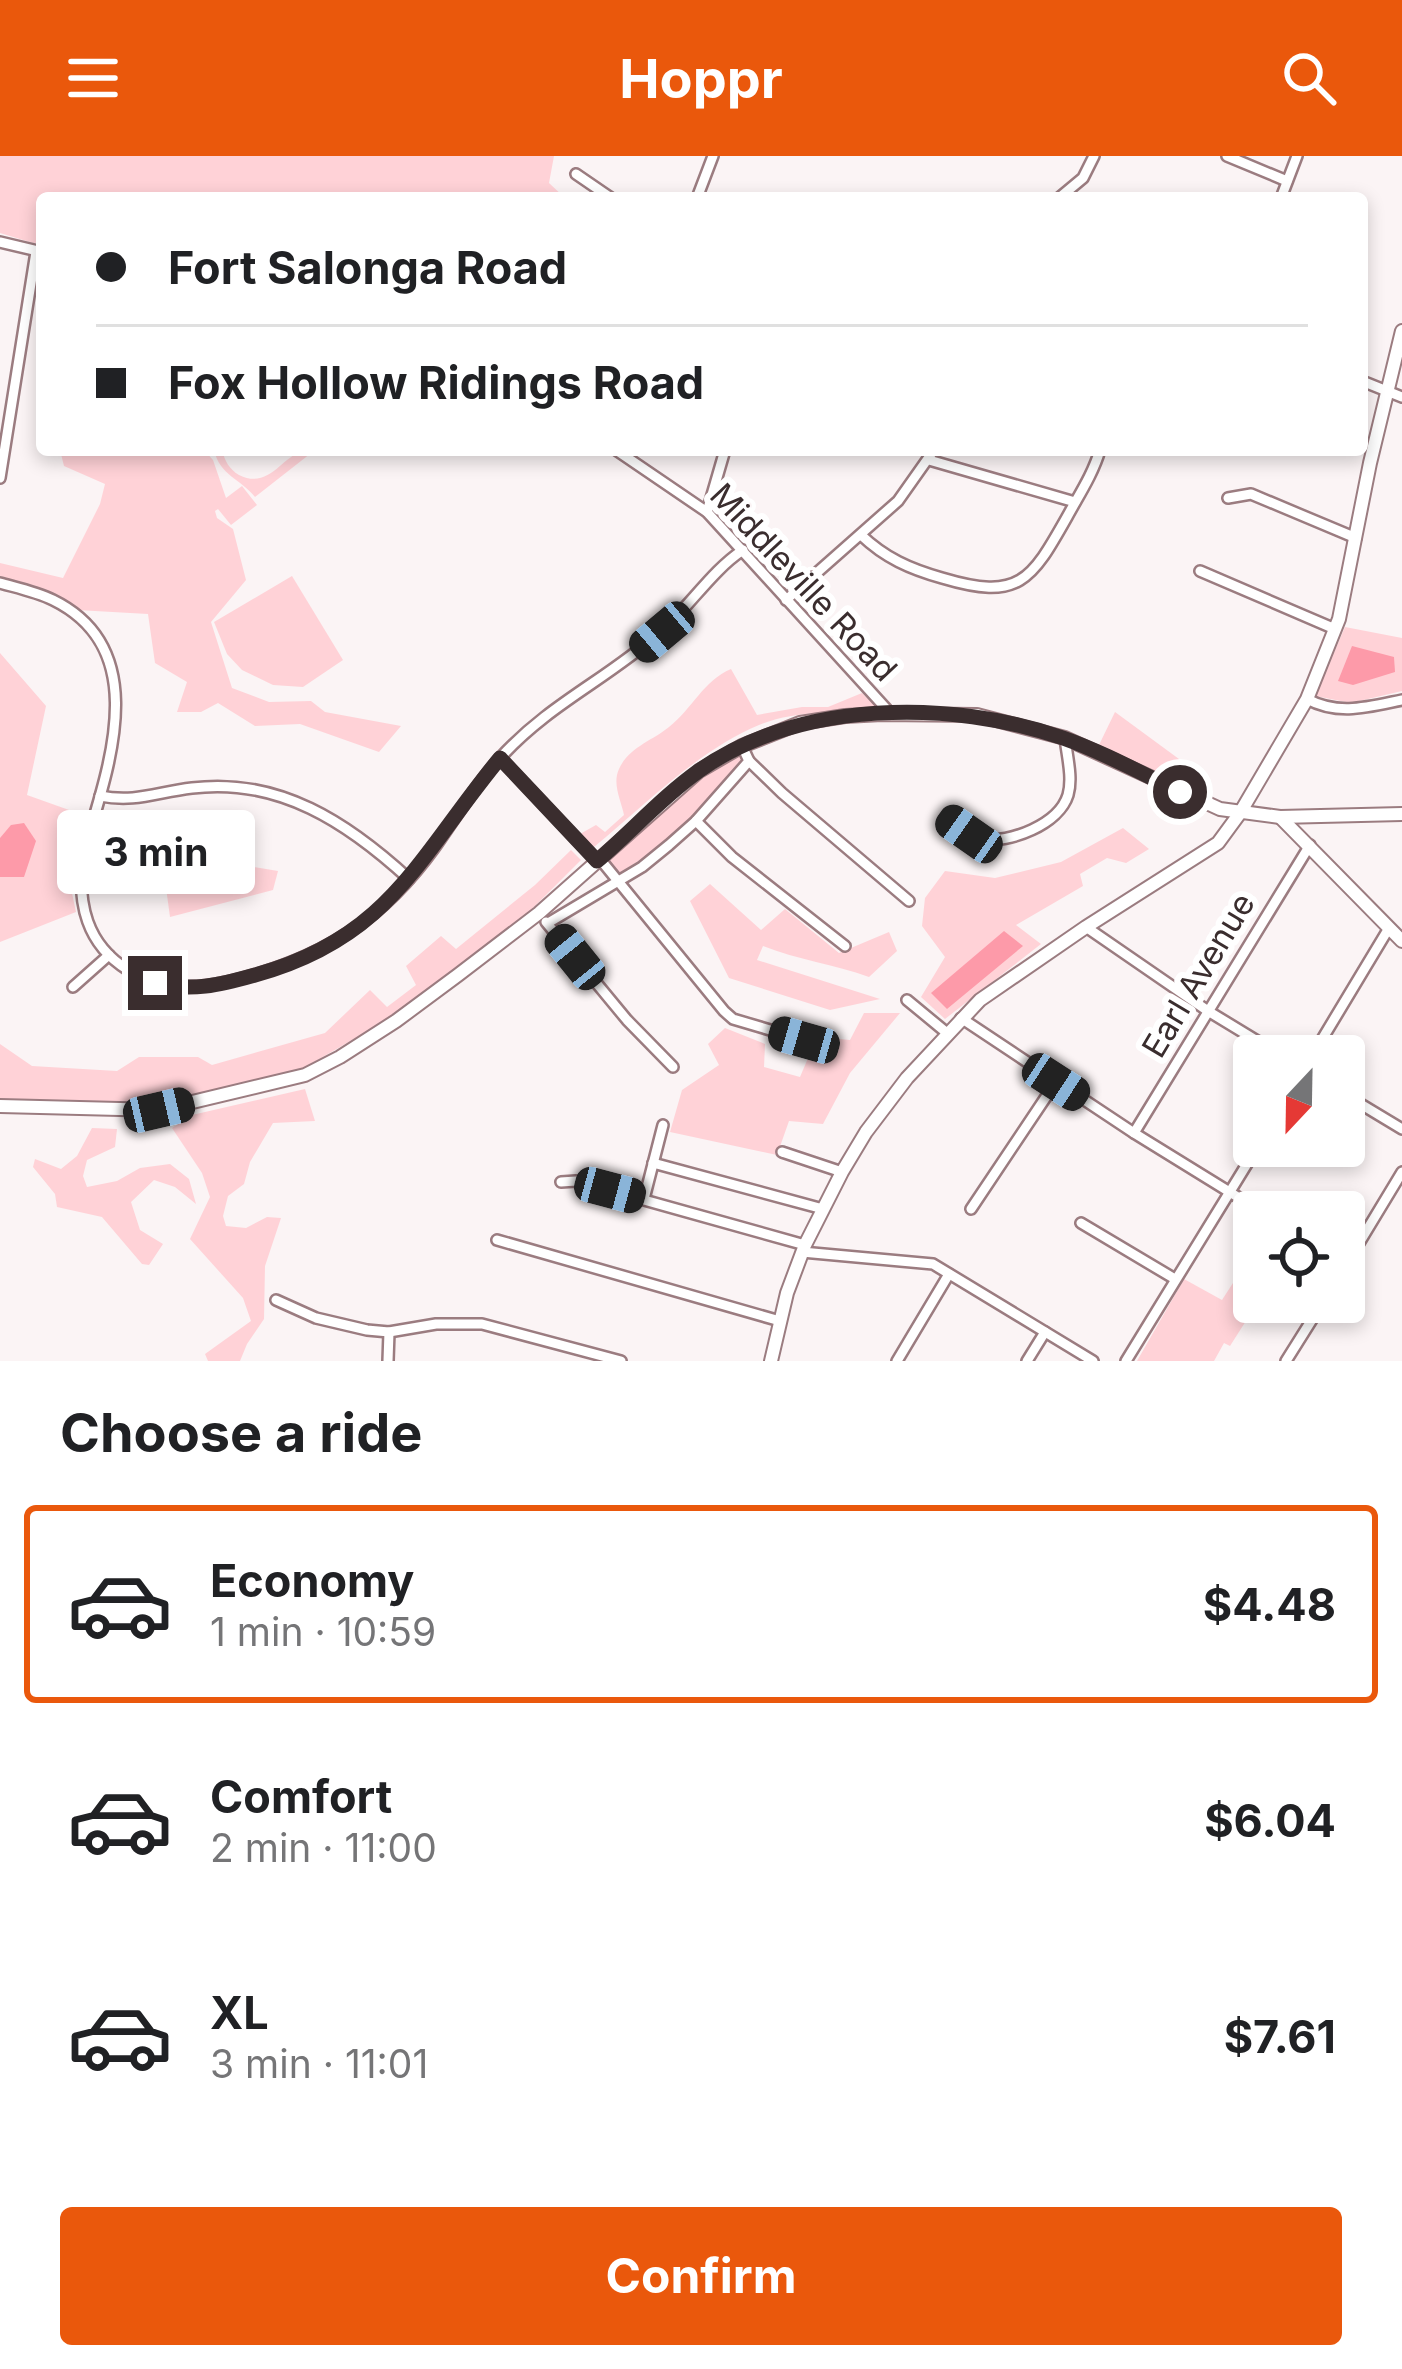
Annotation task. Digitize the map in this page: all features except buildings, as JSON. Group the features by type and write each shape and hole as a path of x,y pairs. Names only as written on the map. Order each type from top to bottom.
{"main road":[{"path":"771,1361 787,1293 804,1249 842,1172 878,1114 980,1000 1217,843 1240,813 1307,699 1335,629 1402,331"},
{"path":"0,1106 159,1110 305,1075 397,1021 543,918 598,860 699,771 742,746 800,723 845,716 976,715 1065,738 1200,802 1240,813 1280,818 1400,815"},
{"path":"1280,818 1402,941"}],"street":[{"path":"699,192 713,156"},
{"path":"1066,192 1083,178 1094,156"},
{"path":"1227,156 1287,181"},
{"path":"1282,192 1298,156"},
{"path":"576,174 602,192"},
{"path":"0,242 36,251"},
{"path":"0,478 36,269"},
{"path":"1368,384 1402,397"},
{"name":"Middleville Road","path":"625,456 707,512 891,714"},
{"path":"707,512 723,456"},
{"path":"786,600 898,501 930,456"},
{"path":"934,456 1075,502"},
{"path":"861,535 877,550 917,571 989,590 1009,586 1037,566 1098,456"},
{"path":"1228,498 1251,494 1356,538"},
{"path":"0,583 52,599 73,612 98,640 109,662 118,704 117,729 82,858 82,905 95,936 109,955 135,974 175,988 197,989 292,964 338,941 375,914 409,879 500,758 550,711 662,632 743,550"},
{"path":"1200,571 1335,629"},
{"path":"1307,699 1352,710 1402,700"},
{"path":"949,820 969,834 998,839 1051,820 1069,792 1065,738"},
{"path":"742,746 749,761 782,793 910,901"},
{"path":"500,758 619,880 733,1019 804,1040"},
{"path":"673,1067 627,1020 543,918 642,866 696,821 749,761"},
{"path":"100,796 130,800 212,786 287,798 343,825 409,879"},
{"path":"696,821 732,857 845,946"},
{"name":"Earl Avenue","path":"1133,1133 1310,845"},
{"path":"1086,927 1247,1035"},
{"path":"1325,1035 1389,928"},
{"path":"74,987 109,955"},
{"path":"907,1000 947,1034"},
{"path":"961,1018 1233,1195"},
{"path":"971,1209 1056,1082"},
{"path":"1365,1107 1402,1129"},
{"path":"644,1199 663,1125"},
{"path":"782,1152 842,1172"},
{"path":"653,1163 823,1209"},
{"path":"1126,1361 1245,1167"},
{"path":"1365,1232 1402,1172"},
{"path":"561,1182 576,1181 644,1199 804,1249 922,1262 1093,1361"},
{"path":"1081,1223 1175,1280"},
{"path":"497,1240 781,1321"},
{"path":"897,1361 949,1274"},
{"path":"276,1300 339,1325 389,1332 436,1324 482,1324 622,1361"},
{"path":"1286,1361 1310,1323"},
{"path":"388,1361 389,1332"},
{"path":"1027,1361 1045,1332"}],"shaded area":[{"path":"0,156 554,156 549,183 559,192 36,192 36,243 0,233"},
{"path":"62,456 209,456 226,498 242,486 257,505 231,525 215,511 233,529 246,580 211,622 232,688 269,702 311,701 325,712 401,726 379,752 300,724 255,726 218,703 201,712 177,712 187,682 155,663 148,614 77,610 53,595 0,576 0,563 63,578 105,484 64,466"},
{"path":"224,456 233,470 249,479 267,476 293,456 307,456 255,497 217,459"},
{"path":"292,576 343,660 303,687 273,685 242,670 227,654 214,622"},
{"path":"1345,627 1402,638 1402,691 1351,703 1315,696"},
{"path":"1352,646 1394,657 1395,672 1353,685 1338,681"},
{"path":"0,653 46,706 27,795 83,815 69,879 76,912 0,942"},
{"path":"731,669 757,715 828,707 862,693 880,710 803,714 773,720 736,736 693,764 594,847 580,834 596,825 605,832 624,815 616,780 623,761 669,727 713,680"},
{"path":"1115,712 1198,773 1190,792 1099,745"},
{"path":"739,756 742,759 691,818 659,849 619,873 609,860 702,778"},
{"path":"24,823 36,841 24,877 0,877 0,838 11,825"},
{"path":"1123,828 1149,849 1126,863 1107,858 1080,874 1083,886 1016,925 1041,944 945,1019 921,997 945,957 922,926 925,898 945,871 995,878 1061,862"},
{"path":"571,850 581,860 531,910 392,1017 302,1069 148,1104 0,1099 0,1044 32,1066 117,1071 139,1057 198,1057 212,1065 325,1033 370,990 387,1007 416,985 406,966 441,936 456,949"},
{"path":"161,851 278,871 273,890 170,917"},
{"path":"710,884 761,930 785,909 839,953 889,932 897,951 869,977 763,946 757,960 880,999 830,1010 729,978 690,901"},
{"path":"1004,931 1023,946 947,1009 931,993"},
{"path":"864,1013 900,1013 850,1073 823,1124 789,1121 777,1155 670,1132 682,1090 719,1065 708,1044 725,1028 765,1044 764,1067 800,1077 817,1037 850,1040"},
{"path":"305,1089 315,1121 273,1123 250,1162 244,1184 228,1196 223,1216 226,1226 246,1228 267,1217 281,1218 265,1266 264,1319 240,1361 208,1361 205,1354 251,1321 243,1298 190,1239 210,1197 202,1173 172,1128 192,1115"},
{"path":"92,1128 117,1129 115,1147 87,1160 83,1176 87,1187 117,1181 140,1168 170,1164 189,1179 196,1204 175,1187 154,1180 131,1202 140,1230 163,1244 149,1265 142,1264 102,1217 57,1207 55,1194 33,1167 35,1159 61,1169 77,1156"},
{"path":"1184,1279 1222,1300 1233,1283 1233,1323 1245,1323 1214,1361 1137,1361"}],"route":[{"path":"155,983 197,989 261,974 318,952 358,928 409,879 500,758 597,861 699,771 742,746 800,723 845,716 997,718 1090,748 1180,792"}]}
